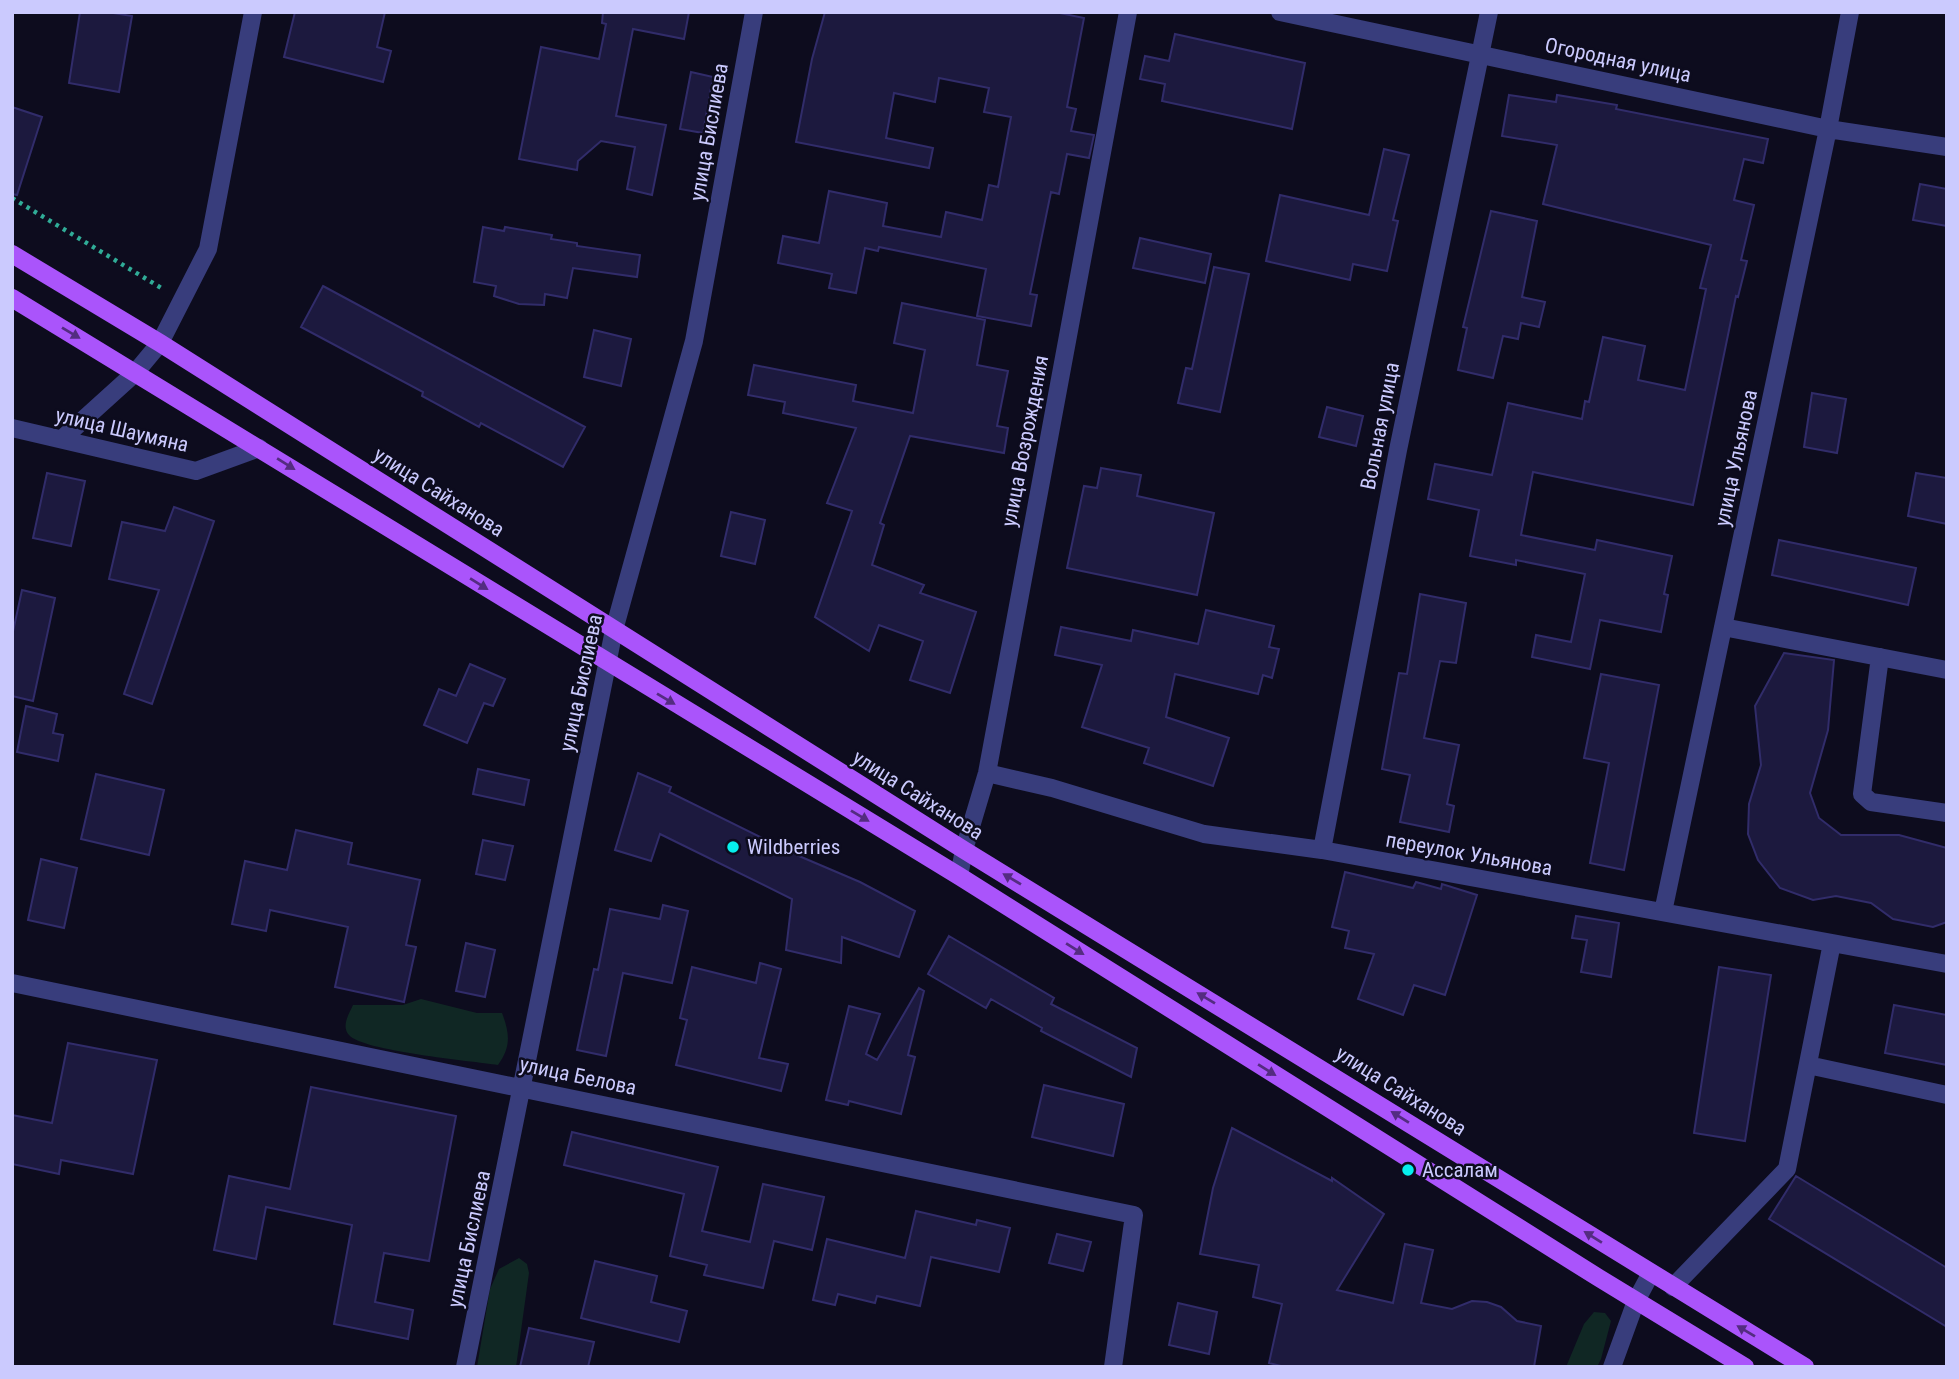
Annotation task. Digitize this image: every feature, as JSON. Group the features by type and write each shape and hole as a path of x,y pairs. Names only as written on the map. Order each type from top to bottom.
{"main road":[{"name":"улица Сайханова","path":"12,254 160,343 964,850 1805,1367"},
{"path":"12,298 959,876 1745,1367"}],"street":[{"path":"62,439 135,373 160,343 208,249 253,12"},
{"name":"улица Бислиева","path":"466,1367 614,630 694,341 754,12"},
{"name":"улица Возрождения","path":"959,876 987,774 1128,12"},
{"name":"Огородная улица","path":"1280,12 1828,129 1947,147"},
{"name":"Вольная улица","path":"1322,850 1398,450 1489,12"},
{"name":"улица Ульянова","path":"1663,912 1828,129 1850,12"},
{"name":"улица Шаумяна","path":"12,428 196,471 259,447"},
{"path":"1723,627 1947,670"},
{"path":"1880,657 1862,794 1871,802 1947,813"},
{"name":"переулок Ульянова","path":"987,774 1052,788 1204,834 1322,850 1947,964"},
{"path":"1673,1287 1787,1169 1832,943"},
{"name":"улица Белова","path":"12,983 1134,1215 1113,1367"},
{"path":"1808,1065 1947,1095"},
{"path":"1612,1367 1636,1301 1651,1273"}],"path":[{"path":"12,198 182,300"}],"green space":[{"path":"421,999 477,1013 502,1013 508,1040 498,1065 374,1046 358,1041 347,1031 346,1020 353,1005 403,1005"},
{"path":"519,1258 527,1264 529,1273 516,1367 477,1367 490,1289 499,1269"},
{"path":"1594,1312 1605,1313 1611,1321 1597,1367 1566,1367 1584,1324"}],"building":[{"path":"80,12 132,16 119,92 69,83"},
{"path":"295,12 385,12 377,47 391,51 383,82 284,57"},
{"path":"603,12 689,12 684,39 633,29 616,116 666,125 652,195 627,189 635,147 601,141 578,161 577,170 519,159 541,47 599,59 606,24 602,23"},
{"path":"825,12 1055,12 1084,18 1067,107 1076,109 1071,131 1094,135 1089,158 1067,154 1059,194 1051,192 1030,294 1037,295 1031,326 977,316 986,269 879,247 878,251 865,248 856,293 829,288 832,274 778,263 783,236 819,243 829,191 887,203 883,226 941,237 946,212 982,220 989,185 998,187 1011,117 984,112 989,88 939,78 935,102 894,93 886,138 933,148 929,168 796,142 812,59"},
{"path":"1175,34 1305,63 1292,129 1162,101 1165,84 1140,79 1145,56 1169,61"},
{"path":"691,72 713,77 703,133 680,129"},
{"path":"1509,95 1556,102 1557,95 1617,105 1616,109 1768,139 1763,163 1744,159 1734,200 1754,205 1741,260 1747,261 1738,297 1736,296 1693,505 1533,472 1521,535 1595,550 1597,540 1672,556 1664,594 1668,595 1661,632 1600,620 1590,669 1532,657 1536,635 1571,642 1585,574 1516,560 1516,565 1470,556 1479,510 1428,499 1435,464 1492,475 1508,403 1582,419 1585,401 1589,402 1603,337 1645,346 1638,380 1685,390 1706,289 1700,288 1711,245 1543,204 1557,145 1502,136"},
{"path":"12,107 42,117 17,195 12,194"},
{"path":"1384,149 1409,155 1393,220 1398,221 1387,271 1353,264 1350,280 1266,261 1280,195 1369,215"},
{"path":"1920,184 1947,189 1947,226 1913,220"},
{"path":"1491,211 1537,221 1522,297 1545,302 1539,327 1521,323 1518,339 1503,336 1493,378 1458,370 1467,328 1463,327"},
{"path":"483,227 504,231 505,227 552,235 551,239 577,243 577,246 640,255 637,277 573,268 567,298 545,294 544,305 519,304 494,296 496,286 474,282"},
{"path":"1140,238 1211,254 1205,283 1133,268"},
{"path":"1214,267 1249,274 1220,412 1178,403 1186,368 1192,369"},
{"path":"323,286 585,427 563,467 481,423 479,427 422,396 423,392 301,327"},
{"path":"902,303 985,320 977,365 1008,371 997,426 1008,428 1004,453 910,436 880,523 884,525 872,565 924,585 920,593 976,612 950,693 910,680 923,641 879,625 869,651 815,617 852,511 827,503 856,428 783,413 785,402 748,395 754,365 856,385 853,401 913,413 925,350 894,343"},
{"path":"594,330 631,339 621,386 584,377"},
{"path":"1812,393 1846,399 1837,453 1804,447"},
{"path":"1327,407 1363,416 1356,446 1319,437"},
{"path":"1101,468 1141,475 1137,496 1214,513 1197,595 1067,568 1084,486 1097,488"},
{"path":"47,473 85,481 71,546 33,538"},
{"path":"1916,473 1947,478 1947,524 1908,516"},
{"path":"174,507 214,521 152,704 124,694 159,590 109,579 122,522 165,531"},
{"path":"731,512 765,520 755,564 721,556"},
{"path":"1779,540 1916,568 1908,605 1772,575"},
{"path":"22,590 55,598 33,701 12,696 12,636"},
{"path":"1420,594 1466,603 1456,663 1440,661 1424,738 1459,745 1447,804 1454,806 1449,832 1400,822 1410,775 1382,769 1399,673 1407,674"},
{"path":"1206,610 1274,626 1269,647 1279,649 1272,678 1263,675 1258,694 1175,674 1166,717 1229,738 1213,786 1144,763 1149,748 1082,727 1102,665 1055,655 1061,627 1131,641 1133,630 1198,644"},
{"path":"1784,653 1834,660 1828,730 1810,793 1819,818 1841,835 1899,835 1947,848 1947,922 1933,927 1893,919 1871,903 1836,896 1813,900 1780,888 1758,860 1748,834 1749,804 1761,765 1755,706"},
{"path":"470,664 505,679 493,706 484,703 467,743 424,725 439,689 456,696"},
{"path":"1601,674 1659,685 1624,870 1590,863 1609,763 1584,758"},
{"path":"26,706 57,714 53,733 63,735 58,761 17,752"},
{"path":"478,769 529,780 524,805 473,794"},
{"path":"638,773 671,787 669,792 799,856 860,882 915,911 899,957 842,937 841,963 786,950 792,899 660,834 651,861 615,850"},
{"path":"96,774 164,790 149,855 81,839"},
{"path":"296,830 352,843 348,864 420,880 406,945 416,947 404,1002 335,987 348,927 270,910 266,931 232,924 245,861 287,870"},
{"path":"483,840 513,846 505,880 476,874"},
{"path":"41,859 77,868 64,928 28,920"},
{"path":"1345,872 1413,888 1416,882 1441,889 1442,884 1477,895 1445,995 1414,985 1403,1015 1358,999 1374,954 1345,948 1349,931 1332,927"},
{"path":"663,905 688,911 672,983 623,973 606,1056 577,1050 594,969 598,970 610,909 660,919"},
{"path":"1576,916 1619,923 1611,977 1581,972 1587,940 1572,938"},
{"path":"949,936 1054,998 1051,1004 1137,1048 1131,1077 1041,1031 1042,1028 991,999 986,1008 928,974"},
{"path":"466,943 495,950 485,997 456,991"},
{"path":"760,963 781,969 759,1058 788,1064 781,1091 676,1065 687,1020 680,1018 692,967 756,983"},
{"path":"1719,967 1771,975 1745,1141 1694,1133"},
{"path":"919,988 924,991 908,1055 915,1057 901,1114 849,1101 848,1105 826,1100 849,1006 880,1014 866,1054 877,1060"},
{"path":"1894,1005 1947,1015 1947,1065 1885,1053"},
{"path":"68,1043 157,1060 133,1174 61,1160 59,1174 12,1164 12,1115 52,1123"},
{"path":"1044,1085 1124,1104 1113,1156 1032,1137"},
{"path":"311,1087 456,1116 429,1261 384,1253 375,1302 413,1310 408,1339 334,1324 352,1225 266,1207 256,1259 214,1250 229,1176 290,1189"},
{"path":"1232,1128 1332,1181 1332,1178 1384,1214 1337,1290 1393,1303 1405,1244 1433,1250 1421,1303 1452,1309 1472,1301 1487,1302 1501,1307 1517,1321 1541,1326 1534,1367 1285,1367 1269,1363 1282,1304 1253,1297 1259,1265 1200,1254 1213,1188"},
{"path":"572,1132 718,1167 702,1231 750,1242 763,1184 824,1197 812,1250 774,1241 763,1288 704,1275 707,1265 670,1256 684,1194 564,1165"},
{"path":"1796,1176 1947,1268 1947,1327 1769,1219"},
{"path":"916,1211 976,1225 977,1220 1010,1228 999,1272 931,1257 920,1306 877,1296 875,1303 838,1294 835,1305 813,1300 827,1239 905,1258"},
{"path":"1057,1234 1091,1242 1083,1271 1049,1263"},
{"path":"595,1261 657,1276 651,1302 687,1311 679,1342 581,1318"},
{"path":"1178,1303 1217,1312 1209,1354 1169,1345"},
{"path":"529,1328 594,1342 588,1367 520,1367"}],"place":[{"name":"Wildberries","path":"733,847"},
{"name":"Ассалам","path":"1408,1170"}]}
